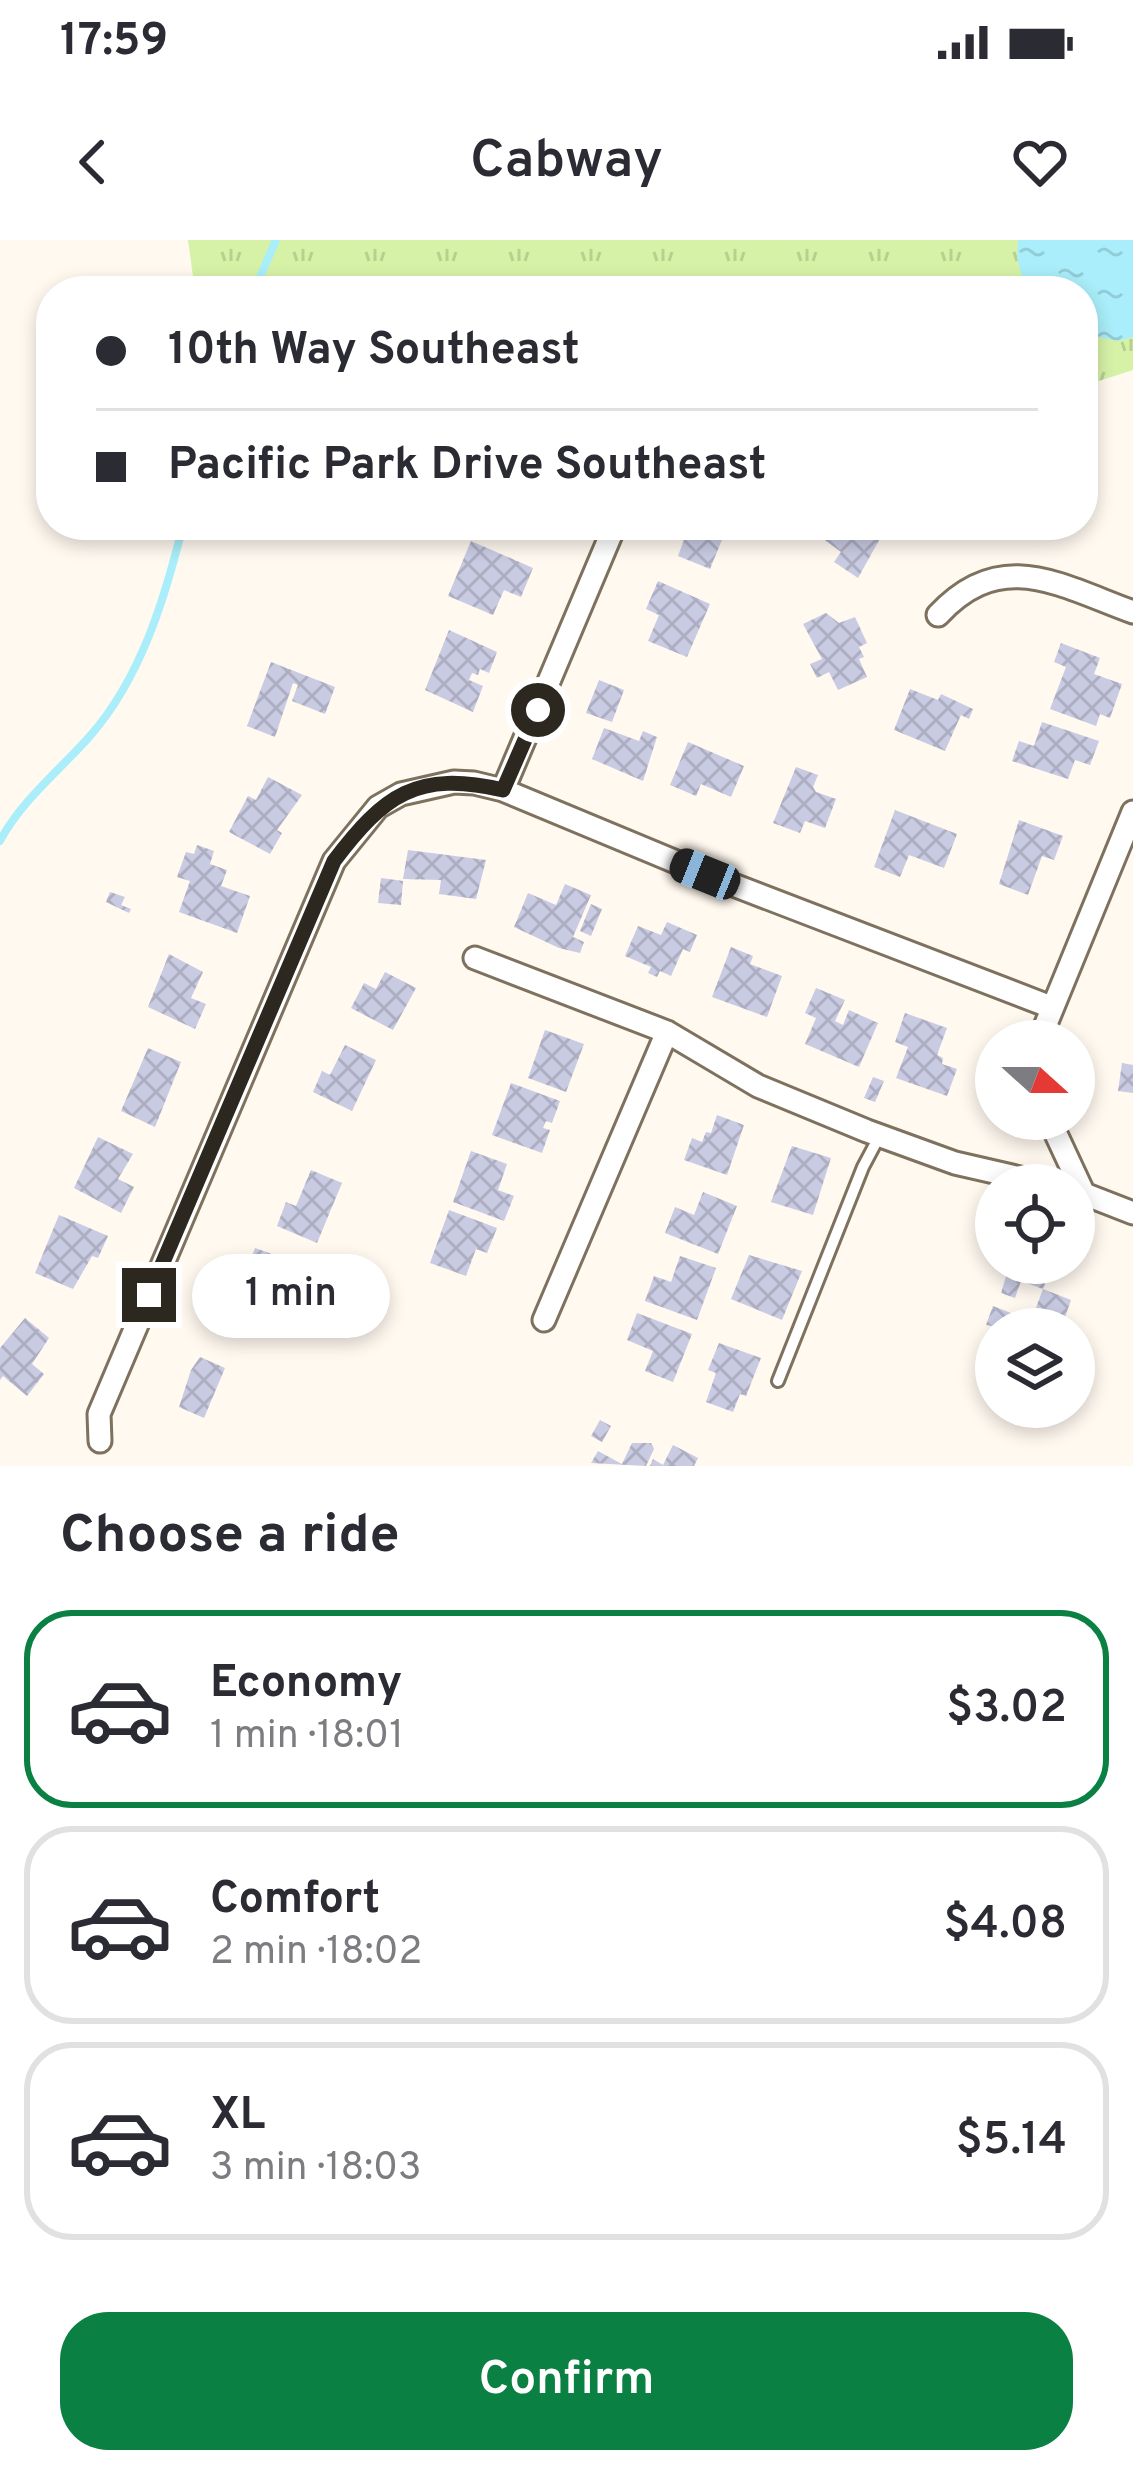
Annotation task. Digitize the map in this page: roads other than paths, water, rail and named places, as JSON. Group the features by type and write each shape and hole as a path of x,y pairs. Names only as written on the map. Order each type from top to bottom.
{"street":[{"path":"503,790 609,540"},
{"path":"938,615 978,581 1013,575 1050,582 1133,612"},
{"path":"100,1441 99,1414 334,861 378,807 400,794 454,782 503,790 705,874 1051,1007"},
{"path":"1046,1020 1133,812"},
{"path":"475,958 668,1032 758,1086 975,1168"},
{"path":"544,1320 668,1032"},
{"path":"1095,1198 1133,1214"}],"lane":[{"path":"778,1381 880,1135"}],"water":[{"path":"1018,240 1133,240 1133,337 1119,341 1098,337 1098,276 1022,276"}],"waterway":[{"path":"260,276 276,240"},
{"path":"0,841 124,689 159,609 179,540"}]}
